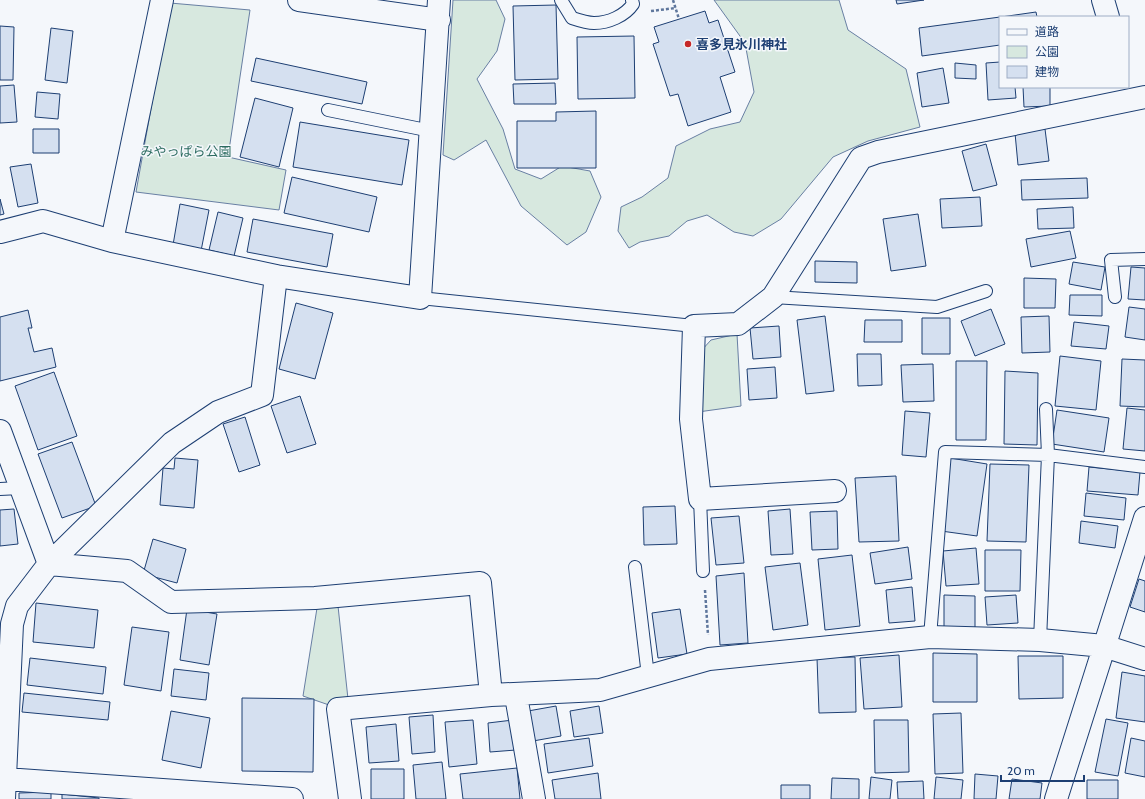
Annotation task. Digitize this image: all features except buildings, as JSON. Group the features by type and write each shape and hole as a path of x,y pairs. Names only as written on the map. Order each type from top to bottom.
{"street":[{"path":"112,241 162,0"},
{"path":"0,232 43,220 112,241 276,276 420,298 439,10 299,0"},
{"path":"1103,0 1108,16"},
{"path":"836,491 700,499 691,419 694,326 738,324 773,297 861,158 878,152 1135,94"},
{"path":"276,276 262,395 218,412 172,443 49,564 17,606 6,624 4,774 292,799"},
{"path":"0,431 10,488 49,564"},
{"path":"1056,799 1104,646 1138,562 1145,518"},
{"path":"49,564 127,571 171,602 315,598 480,583 491,696"},
{"path":"350,799 338,710 491,696 516,696 600,690 710,659 930,637 1040,640 1104,646 1145,659"},
{"path":"516,696 534,799"}],"lane":[{"path":"561,0 572,18 593,23 612,20 629,11 632,0"},
{"path":"328,110 431,131"},
{"path":"1115,297 1111,260 1145,259"},
{"path":"773,297 937,307 986,291"},
{"path":"420,298 694,326"},
{"path":"1040,640 1048,455 1046,408"},
{"path":"930,637 945,452 1048,455 1145,467"},
{"path":"700,499 703,572"},
{"path":"635,567 648,676"}],"path":[{"path":"673,0 679,19"},
{"path":"703,572 710,659"}],"green space":[{"path":"453,0 496,0 505,19 497,51 477,79 503,129 515,169 541,179 562,166 590,171 601,197 586,232 567,245 521,206 486,140 454,160 443,155"},
{"path":"714,0 839,0 848,30 906,69 920,127 868,141 833,157 781,219 753,236 734,232 707,215 687,221 669,236 640,242 629,248 618,231 621,207 642,197 668,178 676,146 710,129 740,122 754,92 745,43"},
{"name":"みやっぱら公園","path":"170,3 250,10 228,157 286,170 279,210 136,192"},
{"path":"737,334 741,406 698,412 700,352 711,340"},
{"path":"338,606 348,699 329,705 303,696 317,608"}],"place":[{"name":"喜多見氷川神社","path":"688,44"}]}
